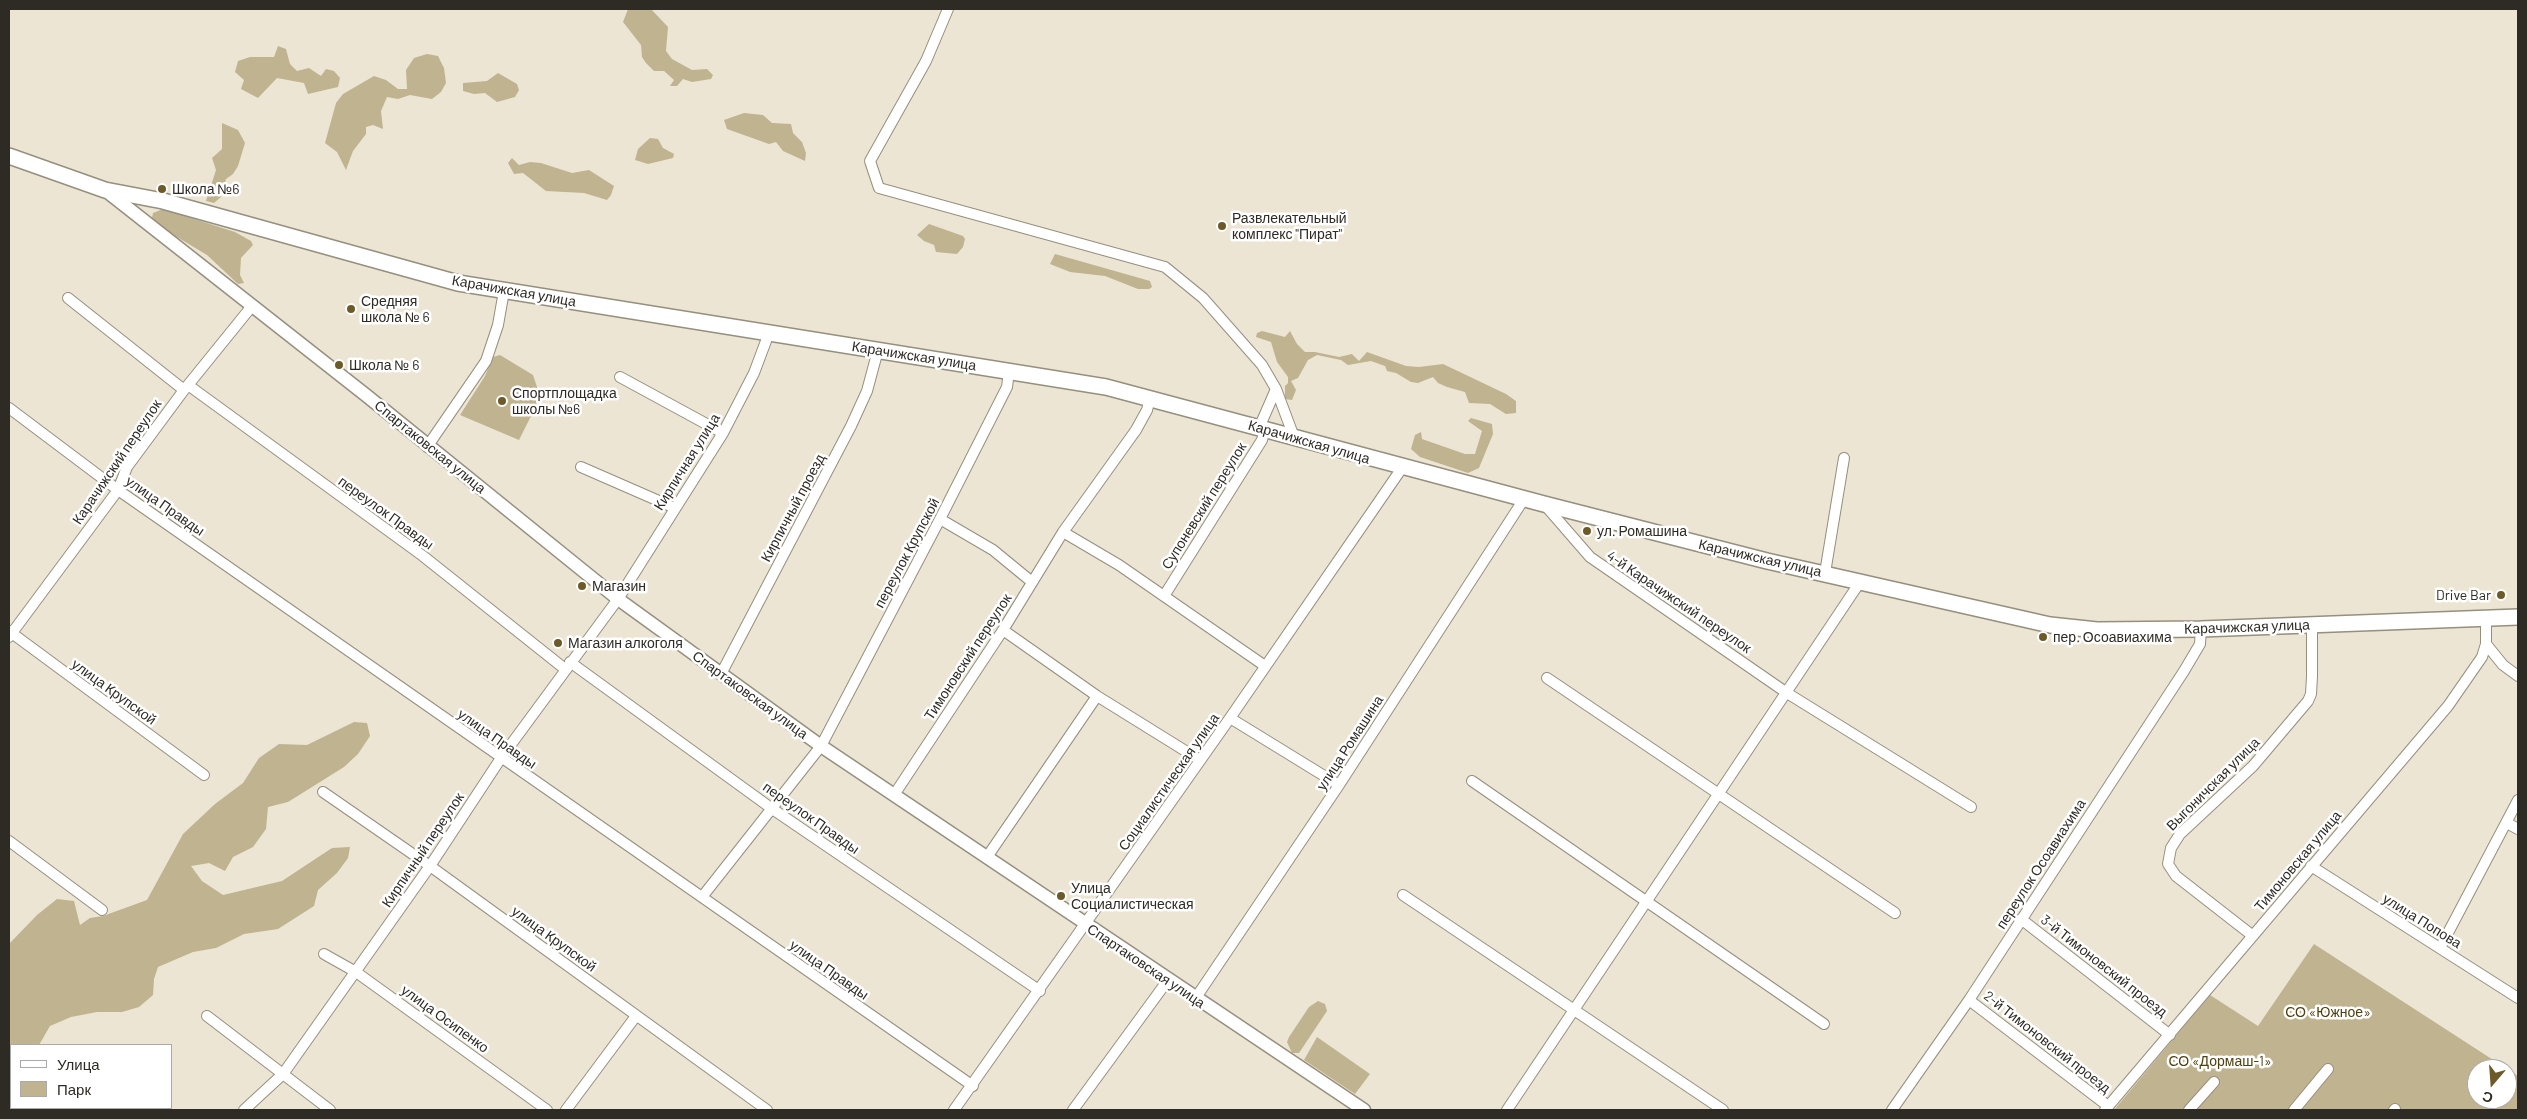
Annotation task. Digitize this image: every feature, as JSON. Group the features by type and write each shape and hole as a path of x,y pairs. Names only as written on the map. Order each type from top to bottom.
{"main road":[{"name":"Спартаковская улица","path":"9,156 105,190"},
{"name":"Карачижская улица","path":"105,190 163,201 458,283 1106,386 1402,468 1524,499 1860,582 2050,625 2097,630 2201,629 2518,617"}],"street":[{"path":"948,9 926,61 870,161 879,188 1165,267 1203,298 1262,365 1276,390 1294,437"},
{"name":"Спартаковская улица","path":"105,190 618,599 821,746 1356,1108"},
{"path":"428,447 486,361 498,325 504,290"},
{"name":"переулок Правды","path":"68,298 186,387 423,556 568,665 771,808 1040,991"},
{"name":"Карачижский переулок","path":"10,634 118,490 127,467 186,387 252,306"},
{"name":"Кирпичная улица","path":"618,599 723,433 754,373 769,333"},
{"name":"Кирпичный проезд","path":"721,674 851,426 867,391 878,350"},
{"name":"переулок Крупской","path":"702,897 821,746 940,519 1006,387 1009,370"},
{"path":"620,377 723,433"},
{"name":"Супоневский переулок","path":"1164,596 1262,440 1262,428 1276,390"},
{"name":"Тимоновский переулок","path":"894,795 1003,630 1063,532 1136,430 1147,410 1150,398"},
{"name":"улица Правды","path":"9,408 118,490 973,1086"},
{"path":"1825,573 1844,458"},
{"path":"582,467 675,508"},
{"name":"Социалистическая улица","path":"954,1110 1040,991 1402,468"},
{"name":"улица Ромашина","path":"1195,999 1339,785 1524,499"},
{"name":"4-й Карачижский переулок","path":"1544,504 1590,558 1787,693 1971,807"},
{"path":"940,519 993,550 1032,582"},
{"path":"1063,532 1119,565 1265,666"},
{"path":"1507,1110 1572,1010 1860,582"},
{"name":"Кирпичный переулок","path":"244,1110 283,1074 430,866 501,758 618,599"},
{"name":"Тимоновская улица","path":"2106,1108 2448,706 2482,657 2486,644 2486,618"},
{"name":"Выгоничская улица","path":"2253,936 2176,876 2168,864 2171,848 2180,834 2253,766 2308,701 2311,694 2312,676 2312,624"},
{"name":"переулок Осоавиахима","path":"1892,1110 1969,1000 2184,671 2200,644 2201,629"},
{"path":"1003,630 1097,696 1200,760"},
{"name":"улица Крупской","path":"10,634 204,775"},
{"path":"2486,644 2503,665 2518,676"},
{"path":"1547,678 1895,913"},
{"path":"987,857 1097,696"},
{"path":"1230,718 1339,785"},
{"path":"1472,781 1824,1024"},
{"name":"улица Крупской","path":"323,792 430,866 767,1110"},
{"path":"2440,948 2518,800"},
{"path":"2507,823 2518,829"},
{"path":"9,841 102,910"},
{"name":"улица Попова","path":"2311,866 2518,998"},
{"path":"1403,895 1723,1110"},
{"name":"3-й Тимоновский проезд","path":"2021,919 2170,1035"},
{"name":"улица Осипенко","path":"324,954 356,972 546,1110"},
{"path":"1073,1110 1168,980"},
{"name":"2-й Тимоновский проезд","path":"1969,1000 2106,1108"},
{"path":"207,1016 330,1110"},
{"path":"566,1110 636,1016"},
{"path":"2294,1110 2328,1068"},
{"path":"2189,1110 2214,1082"}],"green space":[{"path":"628,9 651,9 668,27 666,51 672,59 692,70 707,69 713,75 711,79 692,82 683,79 677,86 670,86 674,80 664,71 654,71 642,57 641,45 623,22"},
{"path":"278,46 286,49 290,64 297,71 309,68 321,76 326,69 334,71 340,78 338,87 308,94 304,83 277,78 258,98 241,89 244,80 235,72 238,61 250,57 274,57"},
{"path":"427,54 438,56 444,68 446,83 441,92 432,99 410,95 398,99 387,97 381,111 383,129 373,125 366,127 366,134 353,151 346,170 337,152 325,143 336,103 343,94 374,76 386,80 398,89 407,89 406,70 414,58"},
{"path":"498,73 517,84 519,90 515,97 497,102 485,93 474,94 463,91 463,83 487,81"},
{"path":"744,113 763,115 772,123 791,124 793,133 802,142 806,153 805,161 783,151 776,142 769,144 727,129 724,120"},
{"path":"222,123 238,130 245,143 238,166 233,174 226,179 221,197 214,203 206,201 216,170 212,158 222,149"},
{"path":"650,138 658,139 663,148 674,154 673,158 648,164 635,160 638,149"},
{"path":"512,158 519,165 530,162 541,163 572,173 589,170 614,186 607,200 584,193 546,191 523,173 514,174 508,163"},
{"path":"163,209 235,232 251,241 253,245 241,258 240,275 244,283 238,284 207,255 162,228 152,218 153,213"},
{"path":"929,224 963,236 965,239 963,247 957,254 936,252 934,245 924,241 917,235"},
{"path":"1055,254 1150,281 1152,287 1149,289 1138,289 1105,276 1070,272 1050,264"},
{"path":"1262,331 1285,337 1290,331 1297,344 1305,352 1339,357 1352,354 1359,361 1367,352 1406,366 1419,367 1443,364 1506,394 1516,401 1516,413 1506,414 1490,404 1469,403 1465,392 1438,383 1433,377 1418,383 1411,382 1396,373 1387,371 1385,366 1371,361 1348,365 1341,360 1317,355 1308,360 1298,378 1291,381 1296,390 1292,400 1285,399 1285,386 1288,383 1288,377 1277,362 1271,342 1256,337 1257,333"},
{"name":"Спортплощадка школы №6","path":"500,355 533,375 538,390 536,406 519,440 460,415 485,376 493,357"},
{"path":"1471,418 1492,424 1493,434 1479,468 1468,473 1420,457 1411,449 1415,435 1421,432 1422,439 1465,454 1475,454 1482,431 1468,421"},
{"path":"354,722 367,723 370,736 358,754 344,767 288,802 268,807 266,829 253,847 233,857 225,871 209,863 191,866 202,881 223,895 282,881 332,848 350,847 348,858 337,873 318,890 314,906 278,929 244,934 216,948 193,952 158,967 154,979 153,995 139,1007 122,1012 97,1012 71,1017 50,1026 40,1044 10,1044 9,1070 9,944 37,915 57,899 74,901 80,925 90,918 103,916 147,900 183,834 215,804 243,783 259,758 279,744 307,745"},
{"path":"2314,944 2492,1059 2467,1059 2467,1109 2517,1109 2517,1075 2518,1110 2114,1110 2210,995 2258,1026"},
{"path":"1318,1001 1325,1004 1327,1011 1299,1053 1292,1053 1287,1042 1289,1037 1309,1007"},
{"path":"1317,1037 1370,1074 1355,1094 1304,1060"}],"place":[{"name":"Школа №6","path":"162,189"},
{"name":"Развлекательный комплекс \"Пират\"","path":"1222,226"},
{"name":"Средняя школа № 6","path":"351,309"},
{"name":"Школа № 6","path":"339,365"},
{"name":"Спортплощадка школы №6","path":"502,401"},
{"name":"ул. Ромашина","path":"1587,531"},
{"name":"Магазин","path":"582,586"},
{"name":"Drive Bar","path":"2501,595"},
{"name":"пер. Осоавиахима","path":"2043,637"},
{"name":"Магазин алкоголя","path":"558,643"},
{"name":"Улица Социалистическая","path":"1061,896"}],"park label":[{"name":"СО «Южное»","path":"2328,1012"},
{"name":"СО «Дормаш-1»","path":"2220,1061"}]}
